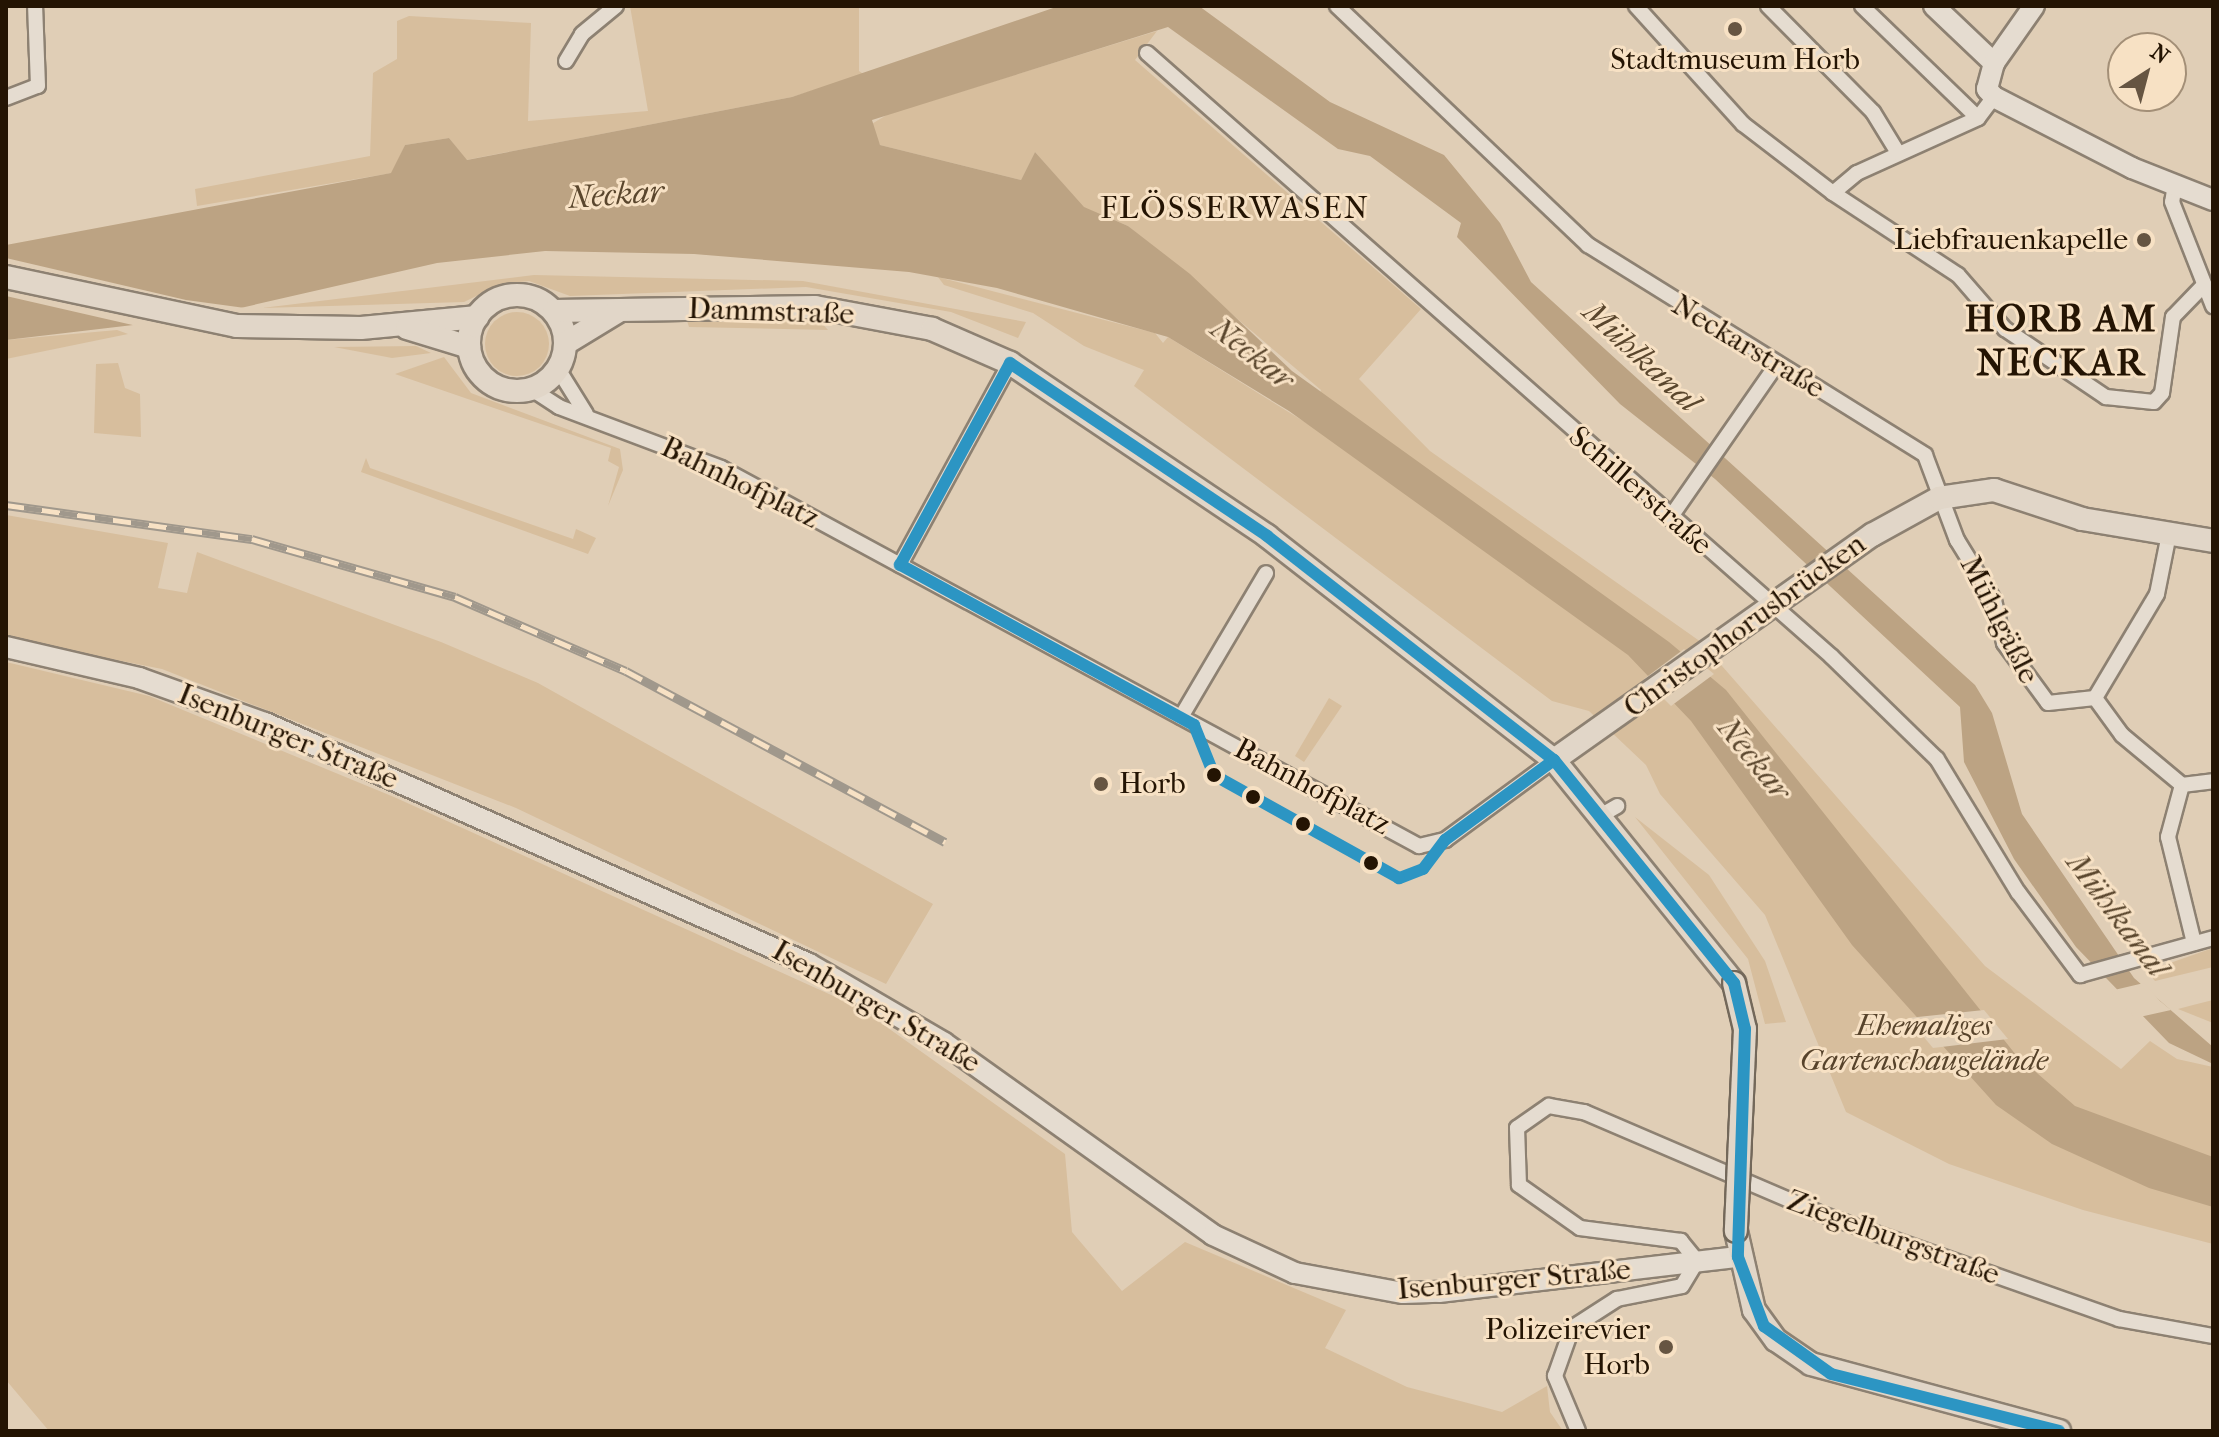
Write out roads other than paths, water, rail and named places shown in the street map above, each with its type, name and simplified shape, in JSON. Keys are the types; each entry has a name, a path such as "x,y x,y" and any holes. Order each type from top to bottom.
{"main road":[{"path":"6,277 186,319 361,328 477,317 514,295 554,311 566,343 558,369 533,390 491,384 469,347 402,326"},
{"name":"Dammstraße","path":"554,311 617,312 752,306 857,313 932,329 1010,363 1267,536 1554,760 1608,811 1734,983 1745,1029 1736,1231 1738,1257"},
{"name":"Dammstraße","path":"566,343 617,312"},
{"path":"469,347 477,317"},
{"path":"1939,498 1994,490 2082,519 2213,541"},
{"name":"Christophorusbrücken","path":"1554,760 1602,730 1846,553 1939,498"},
{"path":"1738,1257 1764,1326 1811,1364 2059,1431"}],"street":[{"path":"6,98 38,86 35,6"},
{"path":"566,61 582,34 616,6"},
{"name":"Neckarstraße","path":"1337,6 1588,245 1925,455 1939,498"},
{"path":"1636,6 1698,78 1743,124 1833,193 1958,275 2005,329 2106,397 2154,402 2162,393 2179,306 2204,285"},
{"path":"1768,6 1873,112 1898,153"},
{"path":"1862,6 1978,118"},
{"path":"1934,6 1994,63"},
{"path":"2034,6 1994,63 1987,89 1994,97 2213,200"},
{"name":"Schillerstraße","path":"1147,53 1773,606 1937,759 2061,951 2087,973 2194,943"},
{"path":"1833,193 1898,153 1978,118 1994,97"},
{"path":"2175,184 2172,202 2213,306"},
{"path":"900,565 1010,363"},
{"path":"1670,518 1777,364"},
{"path":"558,369 589,417"},
{"name":"Bahnhofplatz","path":"533,390 589,417 686,452 1419,846 1445,840 1554,760"},
{"name":"Mühlgäßle","path":"1939,498 1994,600 2004,643 2048,703 2095,698"},
{"path":"2169,534 2157,594 2095,698 2122,735 2182,785 2213,781"},
{"path":"1181,717 1262,576"},
{"name":"Isenburger Straße","path":"6,647 139,678 265,723 809,964 956,1050 1213,1235 1295,1273 1439,1292 1738,1257"},
{"path":"2182,785 2168,837 2194,943 2213,938"},
{"name":"Ziegelburgstraße","path":"1697,1261 1681,1241 1596,1235 1539,1201 1519,1185 1517,1128 1537,1110 1568,1107 1824,1215 2119,1319 2213,1336"},
{"path":"1578,1431 1555,1376 1572,1328 1617,1299 1682,1286 1697,1261"}],"water":[{"name":"Neckar","path":"1059,6 1199,6 1330,102 1444,155 1500,223 1531,282 1975,685 1992,713 2022,814 2134,978 2213,1047 2213,1064 2169,1043 2076,947 2014,859 1964,762 1960,707 1715,479 1620,404 1457,237 1461,223 1370,156 1338,149 1168,27 872,120 880,145 1021,180 1035,152 1084,207 1128,226 1190,274 1292,371 1669,642 1726,690 2016,1055 2075,1106 2213,1157 2213,1207 2149,1188 2052,1144 1996,1105 1852,945 1691,721 1628,655 1289,411 1168,337 997,288 909,272 694,254 545,251 437,263 201,317 6,340 6,245 391,173 405,145 449,138 467,160 792,97"}],"railway":[{"path":"6,505 252,539 455,597 626,671 945,842"}],"place":[{"name":"Stadtmuseum Horb","path":"1735,29"},
{"name":"Liebfrauenkapelle","path":"2144,240"},
{"name":"Horb","path":"1101,784"},
{"name":"Polizeirevier Horb","path":"1666,1347"}],"district":[{"name":"FLÖSSERWASEN","path":"1235,208"},
{"name":"HORB AM NECKAR","path":"2061,341"}],"water label":[{"name":"Mühlkanal","path":"1641,357"},
{"name":"Mühlkanal","path":"2117,915"}],"park label":[{"name":"Ehemaliges Gartenschaugelände","path":"1924,1043"}]}
